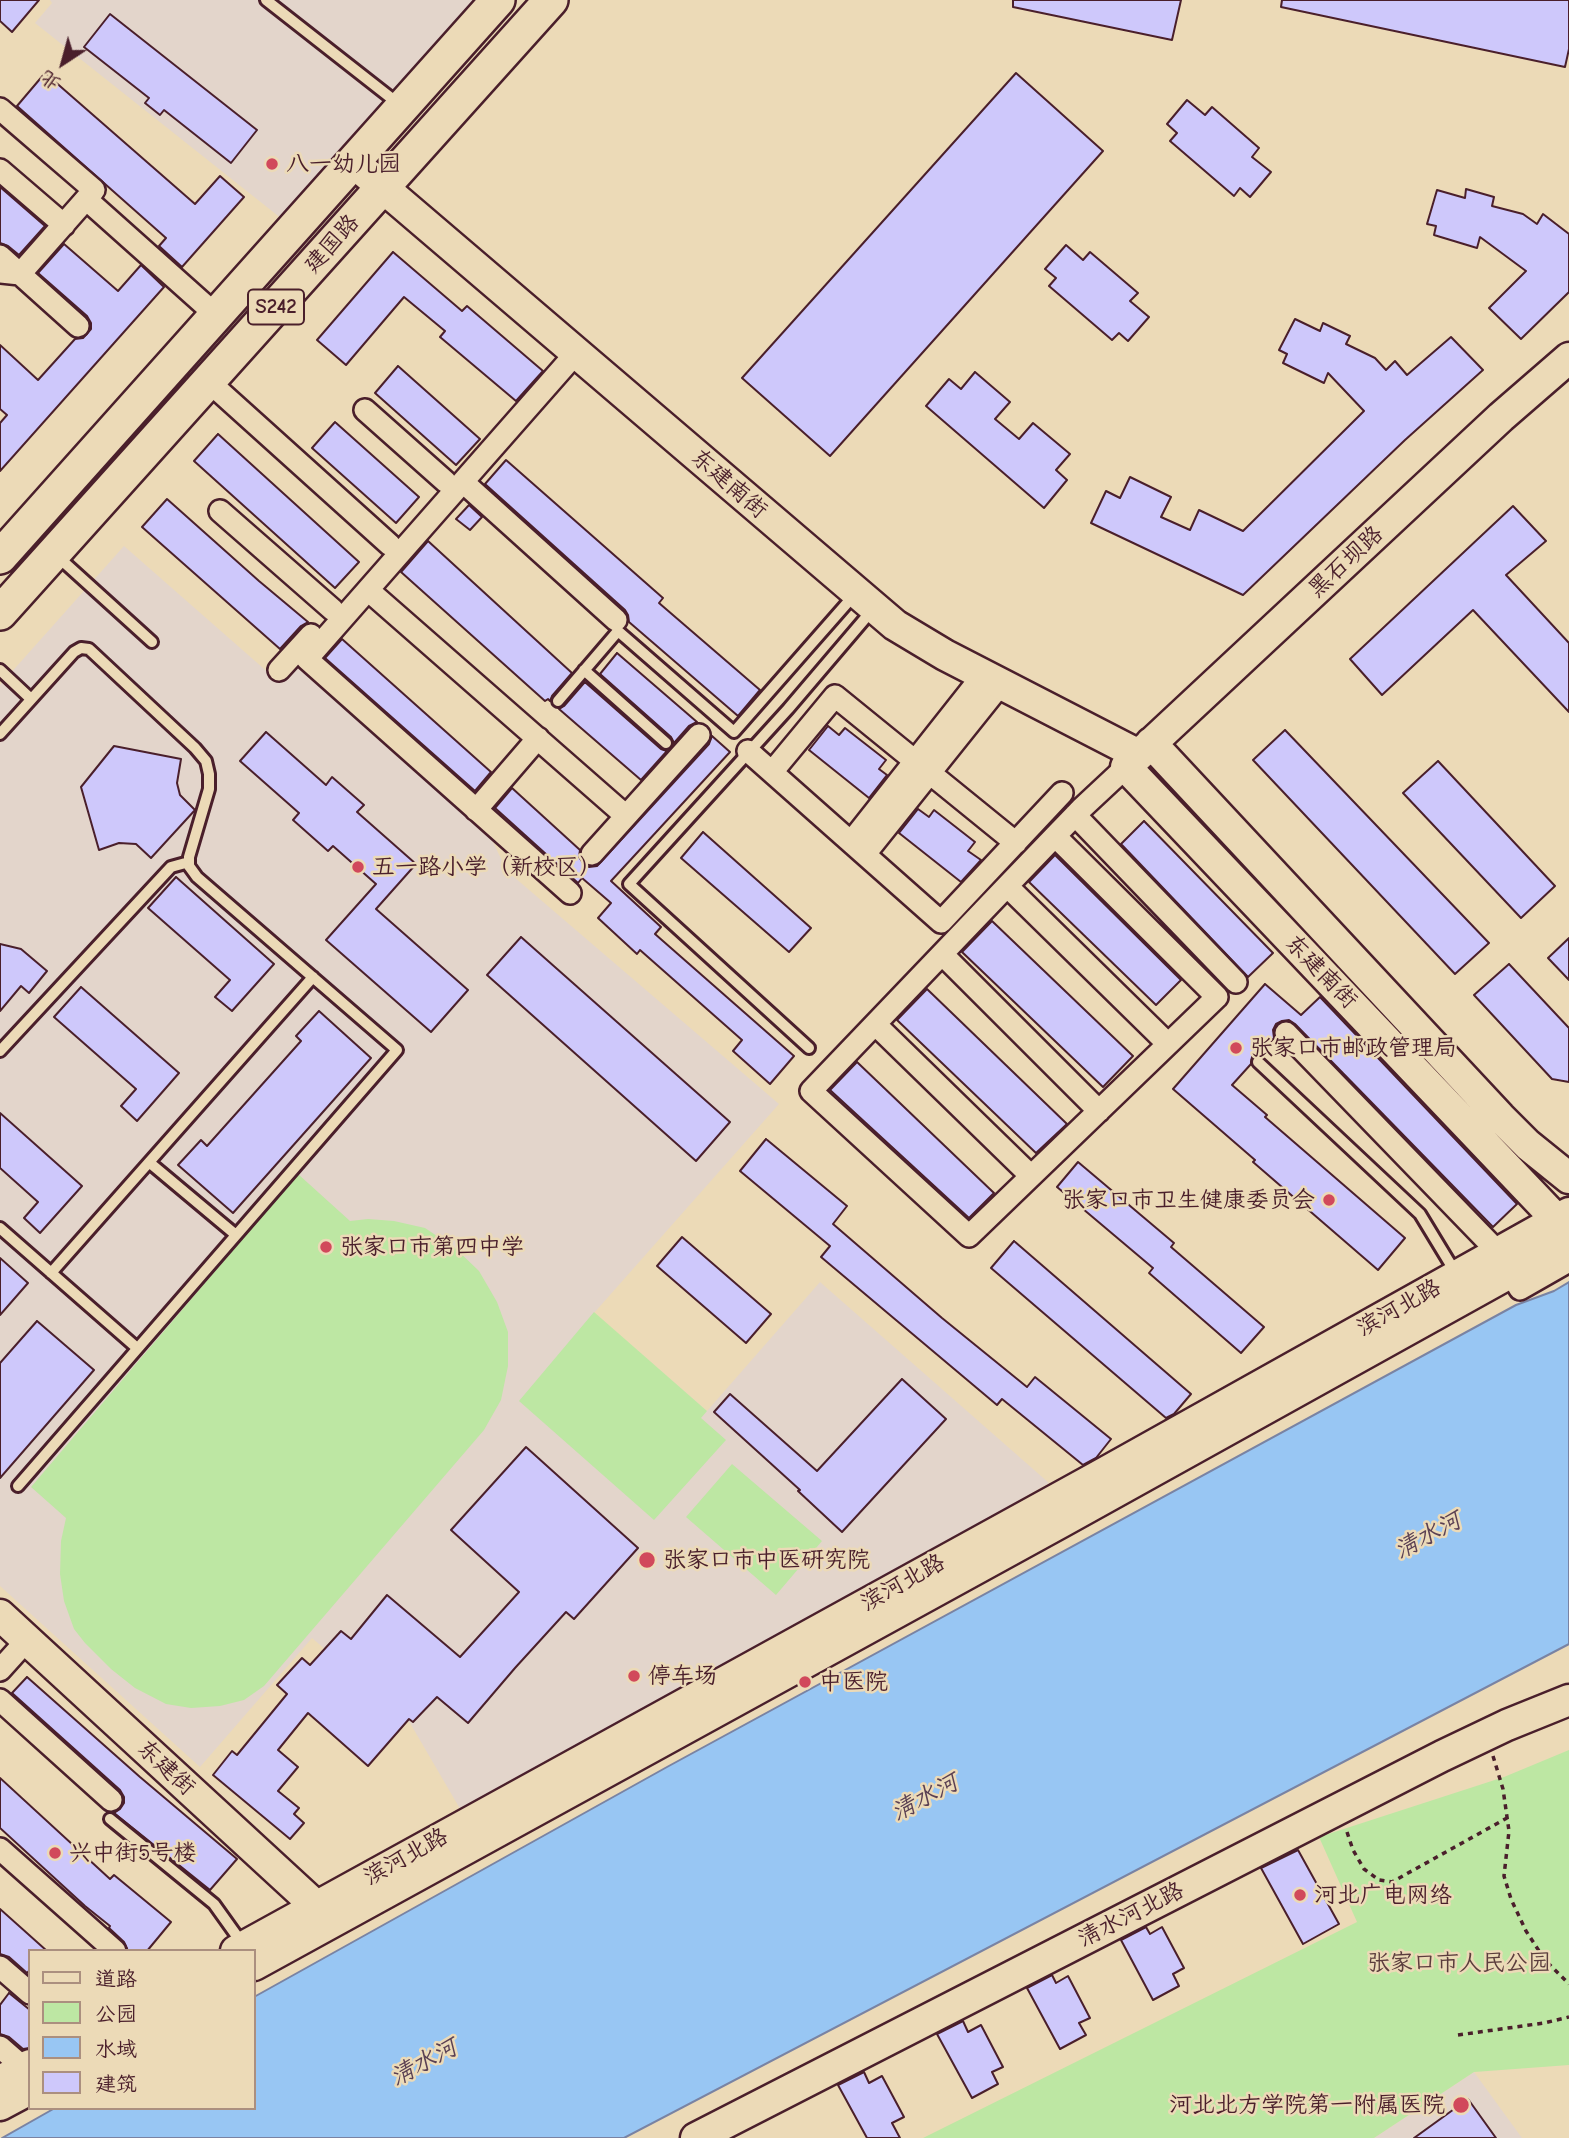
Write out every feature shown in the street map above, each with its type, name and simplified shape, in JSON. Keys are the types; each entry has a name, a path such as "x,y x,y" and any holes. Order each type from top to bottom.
{"main road":[{"name":"建国路","path":"0,557 498,0"},
{"name":"建国路","path":"0,613 551,0"}],"street":[{"path":"0,109 94,190 64,225 10,273"},
{"name":"东建南街","path":"353,162 895,625 945,655 1139,755 1528,1145 1569,1178"},
{"path":"0,170 64,225"},
{"path":"86,199 216,315"},
{"path":"0,256 10,273 78,326"},
{"path":"279,670 390,545 454,482 576,353"},
{"name":"黑石坝路","path":"1139,755 1501,417 1569,358"},
{"path":"208,381 390,545"},
{"path":"512,408 368,590 307,659 569,893"},
{"path":"365,410 616,620"},
{"path":"220,511 332,610"},
{"path":"368,590 626,816"},
{"path":"858,848 992,679"},
{"path":"772,772 835,696 1016,843"},
{"path":"592,854 699,735"},
{"path":"476,810 538,738"},
{"path":"748,751 941,922 1062,793"},
{"name":"东建南街","path":"1139,755 1566,1228"},
{"path":"1055,836 1217,997 969,1236 811,1091 1075,815 1139,755"},
{"path":"1075,815 1236,982"},
{"path":"1007,887 1168,1044"},
{"path":"942,954 1099,1111"},
{"path":"875,1024 1031,1176"},
{"path":"1286,1033 1510,1271 1569,1261"},
{"name":"滨河北路","path":"256,1952 1075,1515 1463,1285 1510,1271 1566,1228"},
{"name":"东建街","path":"0,1615 323,1915"},
{"path":"0,1670 27,1640"},
{"path":"0,1700 110,1810"},
{"name":"清水河北路","path":"696,2138 1443,1756 1507,1725 1569,1700"},
{"path":"0,1849 113,1949"},
{"path":"0,1966 28,1991"},
{"path":"0,2047 23,2077 0,2105"}],"lane":[{"path":"274,2 402,107"},
{"path":"54,553 152,642"},
{"path":"558,701 618,631 734,732 865,600"},
{"path":"809,1048 628,884 788,709 865,600"},
{"path":"0,734 74,652 81,648 89,649 206,761 209,789 189,862 197,877 397,1050 18,1486"},
{"path":"0,670 31,699"},
{"path":"584,670 666,743"},
{"path":"0,1051 171,867 189,862"},
{"path":"51,1273 313,977"},
{"path":"1258,1062 1420,1214 1463,1285"},
{"path":"150,1163 236,1235"},
{"path":"0,1228 137,1348"},
{"path":"110,1810 214,1904 228,1921 244,1949"}],"path":[{"path":"1492,1755 1503,1789 1509,1831 1504,1876 1511,1899 1526,1931 1545,1960 1569,1984"},
{"path":"1347,1830 1353,1850 1364,1869 1379,1880 1392,1881 1507,1818"},
{"path":"1458,2035 1569,2017"}],"shaded area":[{"name":"八一幼儿园","path":"50,0 475,0 282,219 35,23 52,3"},
{"path":"124,546 279,682 297,663 491,838 507,871 779,1104 594,1313 707,1411 820,1282 1049,1483 466,1819 410,1723 312,1638 200,1767 0,1586 0,685"},
{"name":"河北北方学院第一附属医院","path":"1474,2072 1522,2138 1374,2138"}],"green space":[{"path":"298,1174 350,1221 394,1221 425,1228 455,1248 479,1271 497,1302 508,1332 508,1366 501,1400 484,1430 264,1686 244,1700 220,1706 191,1708 166,1704 135,1688 111,1669 74,1629 64,1601 60,1574 61,1541 66,1518 31,1487"},
{"path":"594,1312 707,1411 701,1418 726,1440 654,1520 519,1401"},
{"path":"732,1464 822,1541 776,1595 686,1517"},
{"name":"张家口市人民公园","path":"1569,1750 1569,2065 1474,2072 1374,2138 923,2138 1357,1922 1319,1837 1504,1777"}],"water":[{"name":"清水河","path":"1569,1282 1569,1644 624,2138 2,2138 51,2110 256,2110 256,1996 667,1767 1516,1305 1554,1291"}],"building":[{"path":"0,0 39,0 12,32 0,21"},
{"path":"1013,0 1181,0 1172,40 1013,7"},
{"path":"1282,0 1569,0 1569,49 1565,67 1281,7"},
{"path":"110,14 257,130 231,163 164,110 160,115 145,103 149,98 84,47"},
{"path":"45,73 195,204 220,176 244,197 182,267 159,246 166,238 17,106"},
{"path":"1016,73 1103,151 830,456 742,378"},
{"path":"1187,100 1205,115 1212,107 1259,148 1252,157 1271,172 1250,197 1240,188 1234,196 1170,141 1177,133 1167,124"},
{"path":"0,187 45,226 19,255 0,243"},
{"path":"1466,189 1494,197 1492,206 1523,214 1537,224 1543,214 1569,234 1569,292 1521,339 1489,308 1526,271 1480,237 1477,248 1434,235 1436,226 1427,224 1437,190 1465,198"},
{"path":"64,244 118,291 141,265 164,287 0,471 0,423 7,415 0,409 0,345 38,380 75,339 83,338 91,329 87,316 38,273"},
{"path":"1066,245 1083,260 1090,252 1138,293 1130,301 1149,317 1128,341 1119,333 1112,340 1049,286 1056,278 1045,269"},
{"path":"393,252 462,311 467,306 543,371 516,401 440,337 445,331 404,297 346,365 317,340"},
{"path":"1295,319 1320,331 1323,323 1350,336 1346,344 1375,358 1386,370 1395,361 1407,375 1451,337 1483,370 1405,440 1243,595 1091,523 1106,491 1120,498 1130,477 1171,497 1161,517 1190,530 1199,510 1243,531 1364,411 1328,373 1324,383 1283,363 1287,354 1279,350"},
{"path":"398,366 480,439 456,465 375,393"},
{"path":"975,372 1010,402 995,419 1019,439 1033,423 1070,454 1056,470 1067,480 1044,508 926,406 949,379 961,389"},
{"path":"335,422 419,497 396,523 312,448"},
{"path":"218,434 359,562 335,588 194,461"},
{"path":"506,460 663,598 659,603 760,690 738,716 629,622 625,610 485,484"},
{"path":"167,499 308,622 280,649 142,527"},
{"path":"469,505 482,517 470,530 456,519"},
{"path":"1513,506 1546,541 1506,575 1569,643 1569,712 1473,610 1382,695 1350,659"},
{"path":"428,541 572,673 550,701 545,701 401,572"},
{"path":"342,639 491,772 475,791 325,658"},
{"path":"617,653 697,722 689,726 674,743 671,737 600,674"},
{"path":"584,683 661,749 667,751 641,780 559,709"},
{"path":"828,726 839,735 845,728 886,760 879,769 887,775 869,798 809,750"},
{"path":"1285,730 1489,943 1455,974 1253,760"},
{"path":"266,732 326,785 332,777 364,805 357,812 416,864 376,909 468,990 431,1032 326,940 376,884 333,846 328,851 293,820 299,813 240,761"},
{"path":"712,736 730,752 611,881 661,927 655,934 794,1056 770,1084 733,1051 742,1040 640,950 637,954 598,918 611,903 582,878 578,883 495,808 512,788 580,850 579,857 583,863 589,867 597,866 709,744"},
{"path":"114,746 181,759 177,783 180,795 195,810 151,858 136,844 119,843 99,850 81,787"},
{"path":"1438,761 1555,886 1521,918 1403,793"},
{"path":"918,809 929,817 934,810 975,842 968,851 981,860 961,882 899,833"},
{"path":"1144,821 1273,953 1248,977 1121,844"},
{"path":"703,832 811,928 789,952 681,858"},
{"path":"1055,855 1181,980 1156,1005 1029,882"},
{"path":"176,877 274,964 232,1011 215,997 230,980 148,908"},
{"path":"992,921 1133,1056 1103,1087 962,952"},
{"path":"521,937 730,1122 696,1161 487,975"},
{"path":"1569,938 1569,980 1548,958"},
{"path":"0,944 21,949 47,971 29,993 21,986 0,1011"},
{"path":"1509,964 1569,1028 1569,1082 1552,1079 1474,995"},
{"path":"1265,984 1301,1015 1320,997 1517,1204 1493,1227 1289,1020 1276,1024 1273,1030 1274,1038 1259,1054 1252,1057 1251,1064 1232,1085 1267,1115 1265,1117 1405,1238 1378,1270 1253,1162 1255,1160 1173,1089"},
{"path":"81,987 179,1073 137,1121 121,1106 136,1089 54,1017"},
{"path":"927,989 1067,1124 1036,1153 897,1020"},
{"path":"319,1011 371,1058 233,1213 178,1165 201,1140 207,1146 301,1041 296,1036"},
{"path":"857,1062 994,1193 969,1218 830,1090"},
{"path":"0,1113 82,1186 40,1233 24,1218 38,1202 0,1168"},
{"path":"766,1139 847,1206 833,1224 1027,1387 1035,1377 1111,1439 1096,1458 1083,1465 1002,1399 997,1405 821,1257 830,1246 740,1171"},
{"path":"1078,1162 1174,1243 1171,1247 1264,1327 1241,1353 1149,1273 1153,1268 1057,1187"},
{"path":"682,1237 771,1314 746,1343 657,1266"},
{"path":"1014,1241 1191,1394 1174,1414 1166,1418 991,1268"},
{"path":"0,1258 28,1283 0,1315"},
{"path":"37,1321 94,1370 0,1478 0,1363"},
{"path":"902,1379 946,1419 842,1532 714,1412 730,1394 817,1471"},
{"path":"526,1447 638,1548 574,1619 566,1612 468,1723 437,1697 413,1722 409,1719 368,1766 308,1713 278,1750 298,1767 278,1791 299,1808 294,1814 304,1823 290,1839 213,1775 232,1751 237,1755 287,1694 277,1685 302,1658 310,1665 341,1631 351,1639 387,1595 460,1657 519,1592 451,1530"},
{"path":"27,1677 237,1859 210,1890 114,1813 124,1803 120,1790 12,1693"},
{"path":"0,1778 110,1879 114,1875 171,1922 149,1949 127,1949 110,1926 0,1828"},
{"name":"河北广电网络","path":"1298,1850 1339,1924 1303,1944 1261,1868"},
{"path":"0,1909 45,1949 28,1949 27,1973 9,1957 0,1954"},
{"path":"1146,1927 1150,1934 1162,1927 1184,1968 1173,1974 1179,1986 1153,2000 1121,1940"},
{"path":"1052,1975 1056,1983 1068,1976 1090,2018 1079,2023 1086,2035 1060,2049 1027,1988"},
{"path":"9,1993 28,2008 28,2048 23,2049 9,2037 0,2034 0,2005"},
{"path":"963,2021 968,2032 981,2025 1003,2067 992,2072 998,2084 972,2098 937,2034"},
{"path":"864,2072 869,2083 882,2076 904,2117 892,2123 900,2138 867,2138 838,2085"},
{"path":"1468,2099 1496,2138 1414,2138"}],"place":[{"name":"八一幼儿园","path":"272,164"},
{"name":"五一路小学（新校区）","path":"358,867"},
{"name":"张家口市邮政管理局","path":"1236,1048"},
{"name":"张家口市卫生健康委员会","path":"1329,1200"},
{"name":"张家口市第四中学","path":"326,1247"},
{"name":"张家口市中医研究院","path":"647,1560"},
{"name":"停车场","path":"634,1676"},
{"name":"中医院","path":"805,1682"},
{"name":"兴中街5号楼","path":"55,1853"},
{"name":"河北广电网络","path":"1300,1895"},
{"name":"河北北方学院第一附属医院","path":"1461,2105"}]}
